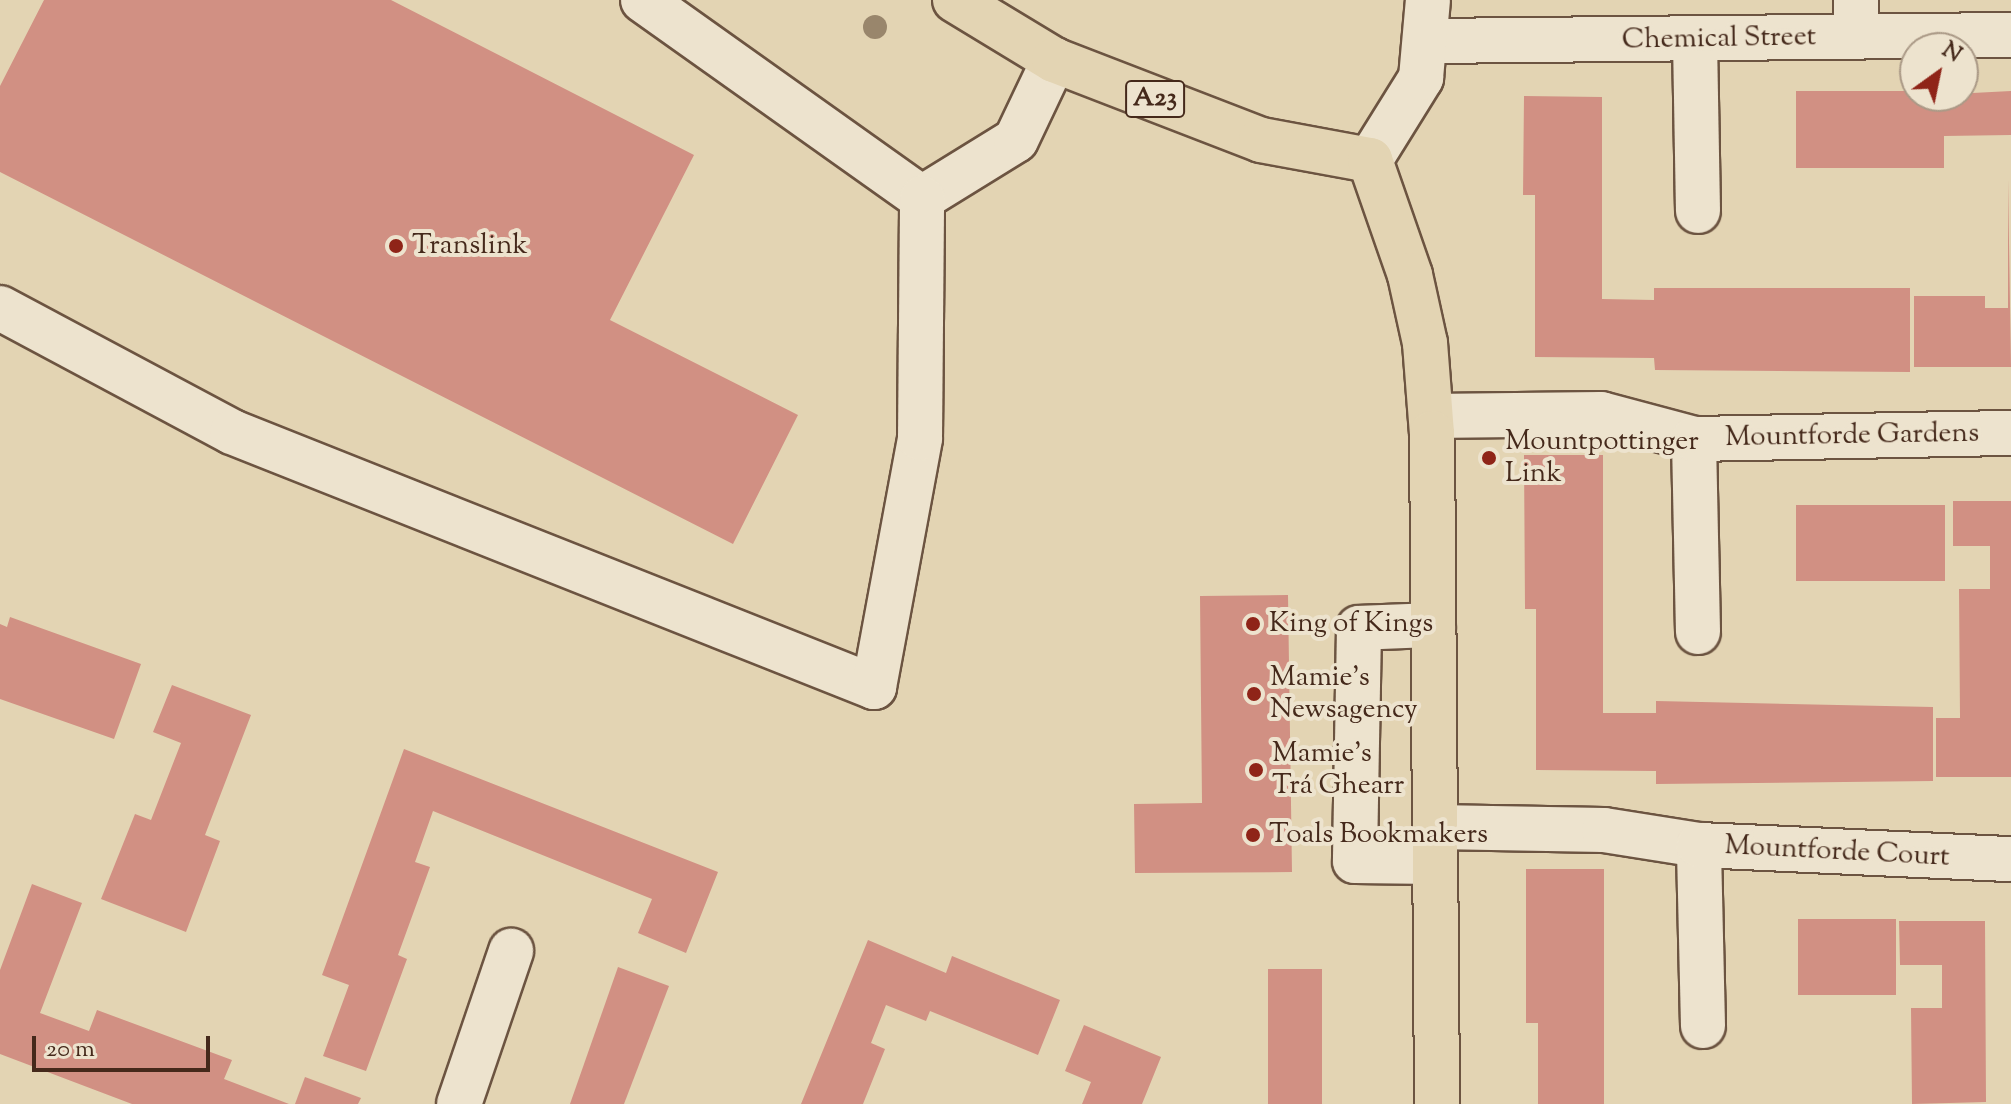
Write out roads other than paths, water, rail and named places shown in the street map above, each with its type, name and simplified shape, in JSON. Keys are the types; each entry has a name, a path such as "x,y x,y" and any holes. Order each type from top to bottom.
{"main road":[{"name":"A23","path":"955,0 1054,60 1261,140 1370,160"},
{"path":"1370,160 1410,275 1425,343 1431,416 1437,1104"}],"street":[{"path":"643,0 922,198"},
{"name":"Chemical Street","path":"1428,20 1695,40 1856,18 2011,35"},
{"path":"1370,160 1421,78 1428,20"},
{"path":"1695,40 1698,211"},
{"path":"922,198 1016,140 1054,60"},
{"path":"0,308 232,432 874,687 920,438 922,198"},
{"path":"1431,416 1601,414 1694,439"},
{"name":"Mountforde Gardens","path":"1698,632 1694,439 2011,433"},
{"path":"1433,625 1359,628 1355,861 1435,844 1604,830 1699,845"},
{"name":"Mountforde Court","path":"1703,1026 1699,845 2011,859"},
{"path":"459,1104 511,951"}],"place":[{"name":"Translink","path":"396,246"},
{"name":"Mountpottinger Link","path":"1489,458"},
{"name":"King of Kings","path":"1253,624"},
{"name":"Mamie's Newsagency","path":"1254,694"},
{"name":"Mamie's Trá Ghearr","path":"1256,770"},
{"name":"Toals Bookmakers","path":"1253,835"}]}
